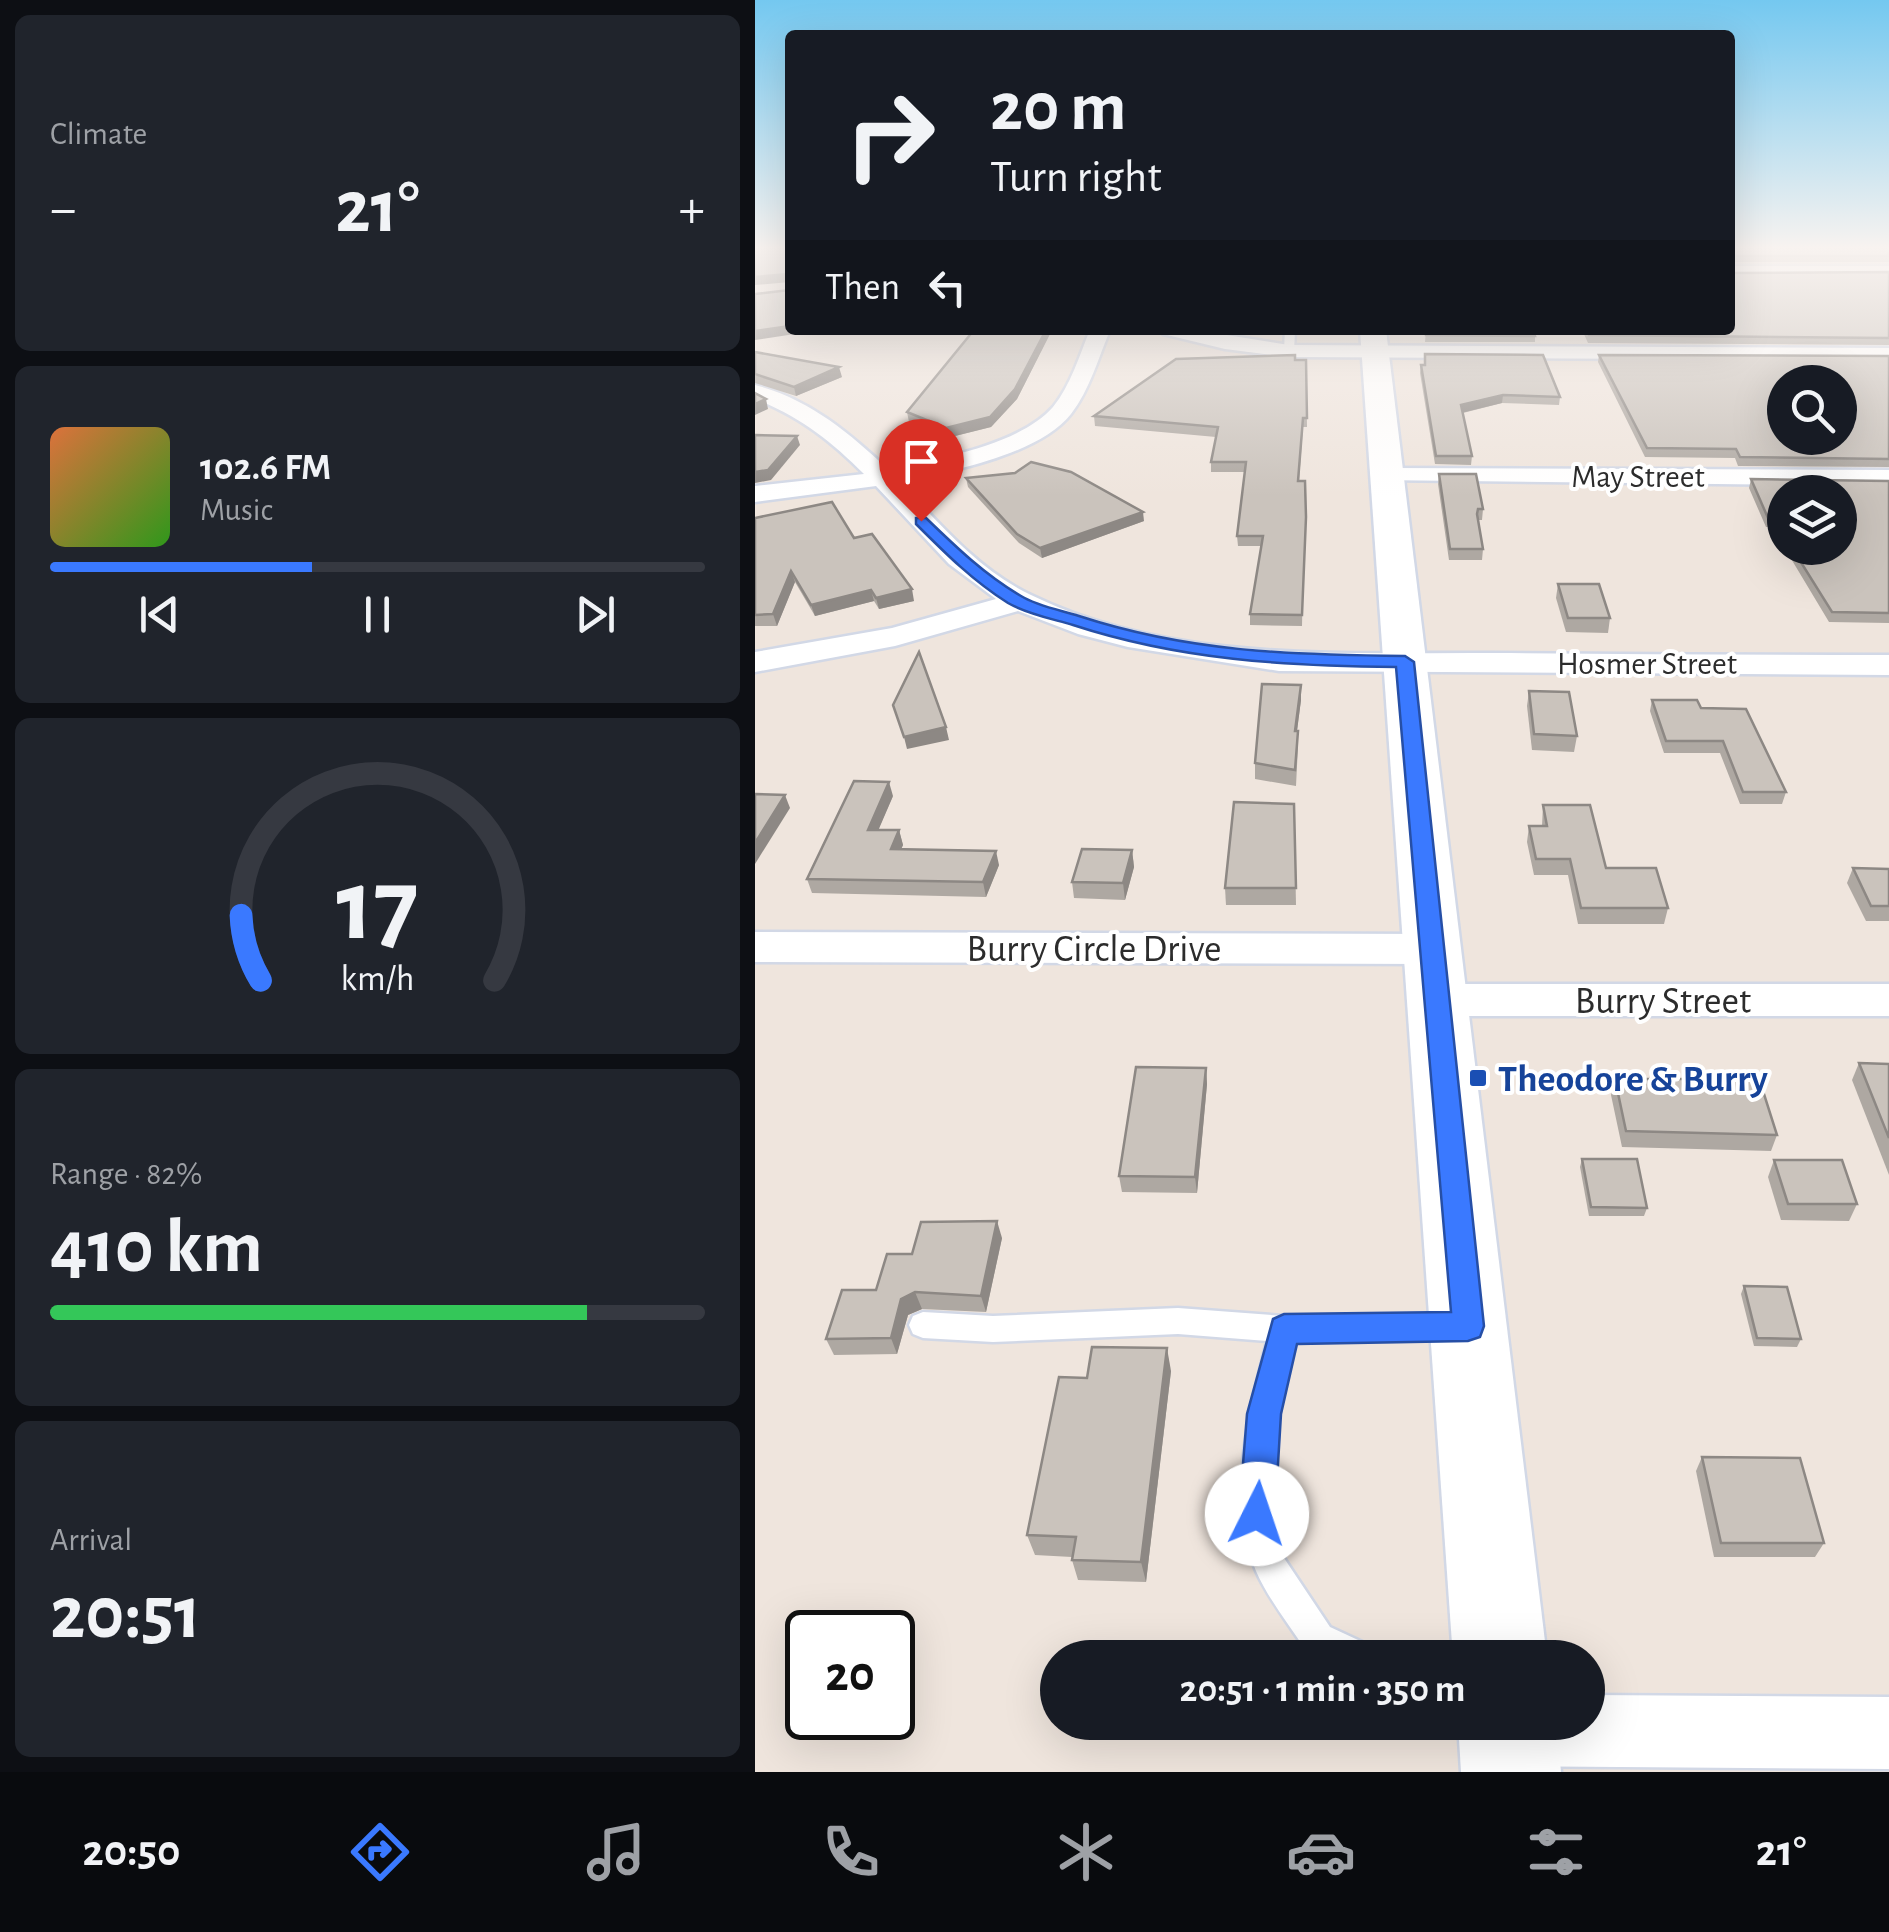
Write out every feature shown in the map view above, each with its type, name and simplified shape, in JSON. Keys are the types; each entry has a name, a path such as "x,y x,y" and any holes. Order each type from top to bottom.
{"main road":[{"path":"1375,341 1498,1640"}],"street":[{"path":"755,494 823,490 881,478 960,459 1015,440 1052,421 1072,397 1098,335"},
{"path":"1191,335 1225,343 1375,341 1889,354"},
{"name":"Hosmer Street","path":"755,392 813,415 965,564 1018,602 1185,650 1279,661 1889,665"},
{"name":"May Street","path":"1387,475 1889,478"},
{"path":"755,662 895,637 1018,602"},
{"name":"Burry Circle Drive","path":"755,947 1435,974"},
{"name":"Burry Street","path":"1435,974 1889,1000"},
{"path":"1605,1723 1889,1733"}],"lane":[{"path":"923,1325 993,1329 1177,1321 1284,1329 1468,1326"},
{"path":"1284,1329 1264,1414 1257,1514 1269,1565 1318,1640"}],"building":[{"path":"1889,331 1889,338 1589,335"},
{"path":"970,335 1043,335 1015,389 990,417 946,428 907,412"},
{"path":"755,352 839,367 794,387 755,374"},
{"path":"1425,354 1543,355 1560,397 1503,395 1461,405 1472,456 1436,456 1421,365 1425,365"},
{"path":"1295,355 1295,360 1306,360 1307,418 1303,418 1298,481 1305,481 1302,615 1250,614 1263,536 1237,536 1246,462 1211,462 1218,427 1094,416 1176,359"},
{"path":"1599,355 1889,356 1889,459 1740,457 1736,449 1647,448"},
{"path":"755,435 797,436 768,470 755,472"},
{"path":"1031,462 1071,472 1143,512 1040,548 1017,534 966,478 1015,473"},
{"path":"1439,474 1476,474 1483,509 1478,509 1477,514 1483,549 1450,549"},
{"path":"1751,479 1767,479 1767,516"},
{"path":"1857,481 1889,481 1889,613 1832,612 1803,565 1857,565"},
{"path":"832,502 854,538 872,534 912,589 876,598 871,590 811,605 791,571 773,614 755,615 755,518"},
{"path":"1558,584 1599,584 1610,618 1568,618"},
{"path":"919,652 946,727 904,737 893,705"},
{"path":"1262,684 1301,685 1295,770 1255,763"},
{"path":"1529,691 1569,692 1577,736 1534,734"},
{"path":"1652,700 1697,700 1701,708 1746,709 1786,792 1743,792 1723,741 1666,741"},
{"path":"854,781 889,782 868,830 899,830 891,849 996,851 983,882 807,879"},
{"path":"755,794 785,795 755,843"},
{"path":"1234,802 1294,804 1296,888 1225,888"},
{"path":"1543,805 1590,805 1606,868 1656,868 1668,908 1581,908 1570,859 1536,859 1529,826 1547,826"},
{"path":"1082,849 1132,850 1123,883 1072,882"},
{"path":"1853,868 1889,869 1889,906 1871,906"},
{"path":"1859,1063 1889,1064 1889,1138"},
{"path":"1136,1067 1206,1068 1195,1177 1119,1176"},
{"path":"1699,1071 1757,1072 1777,1135 1626,1131 1615,1079 1701,1079"},
{"path":"1582,1159 1637,1159 1647,1208 1591,1207"},
{"path":"1774,1160 1842,1160 1857,1204 1788,1204"},
{"path":"997,1221 981,1296 915,1292 901,1299 891,1338 826,1339 842,1290 876,1290 887,1254 912,1254 921,1222"},
{"path":"1744,1286 1787,1287 1801,1339 1757,1338"},
{"path":"1092,1347 1167,1348 1141,1562 1072,1560 1076,1537 1027,1535 1059,1377 1087,1378"},
{"path":"1702,1457 1800,1458 1824,1543 1721,1543"}],"place":[{"name":"Theodore & Burry","path":"1478,1078"}],"route":[{"path":"921,521 965,564 1018,602 1099,628 1185,650 1279,661 1405,662 1468,1326 1284,1329 1264,1414 1257,1514"}]}
